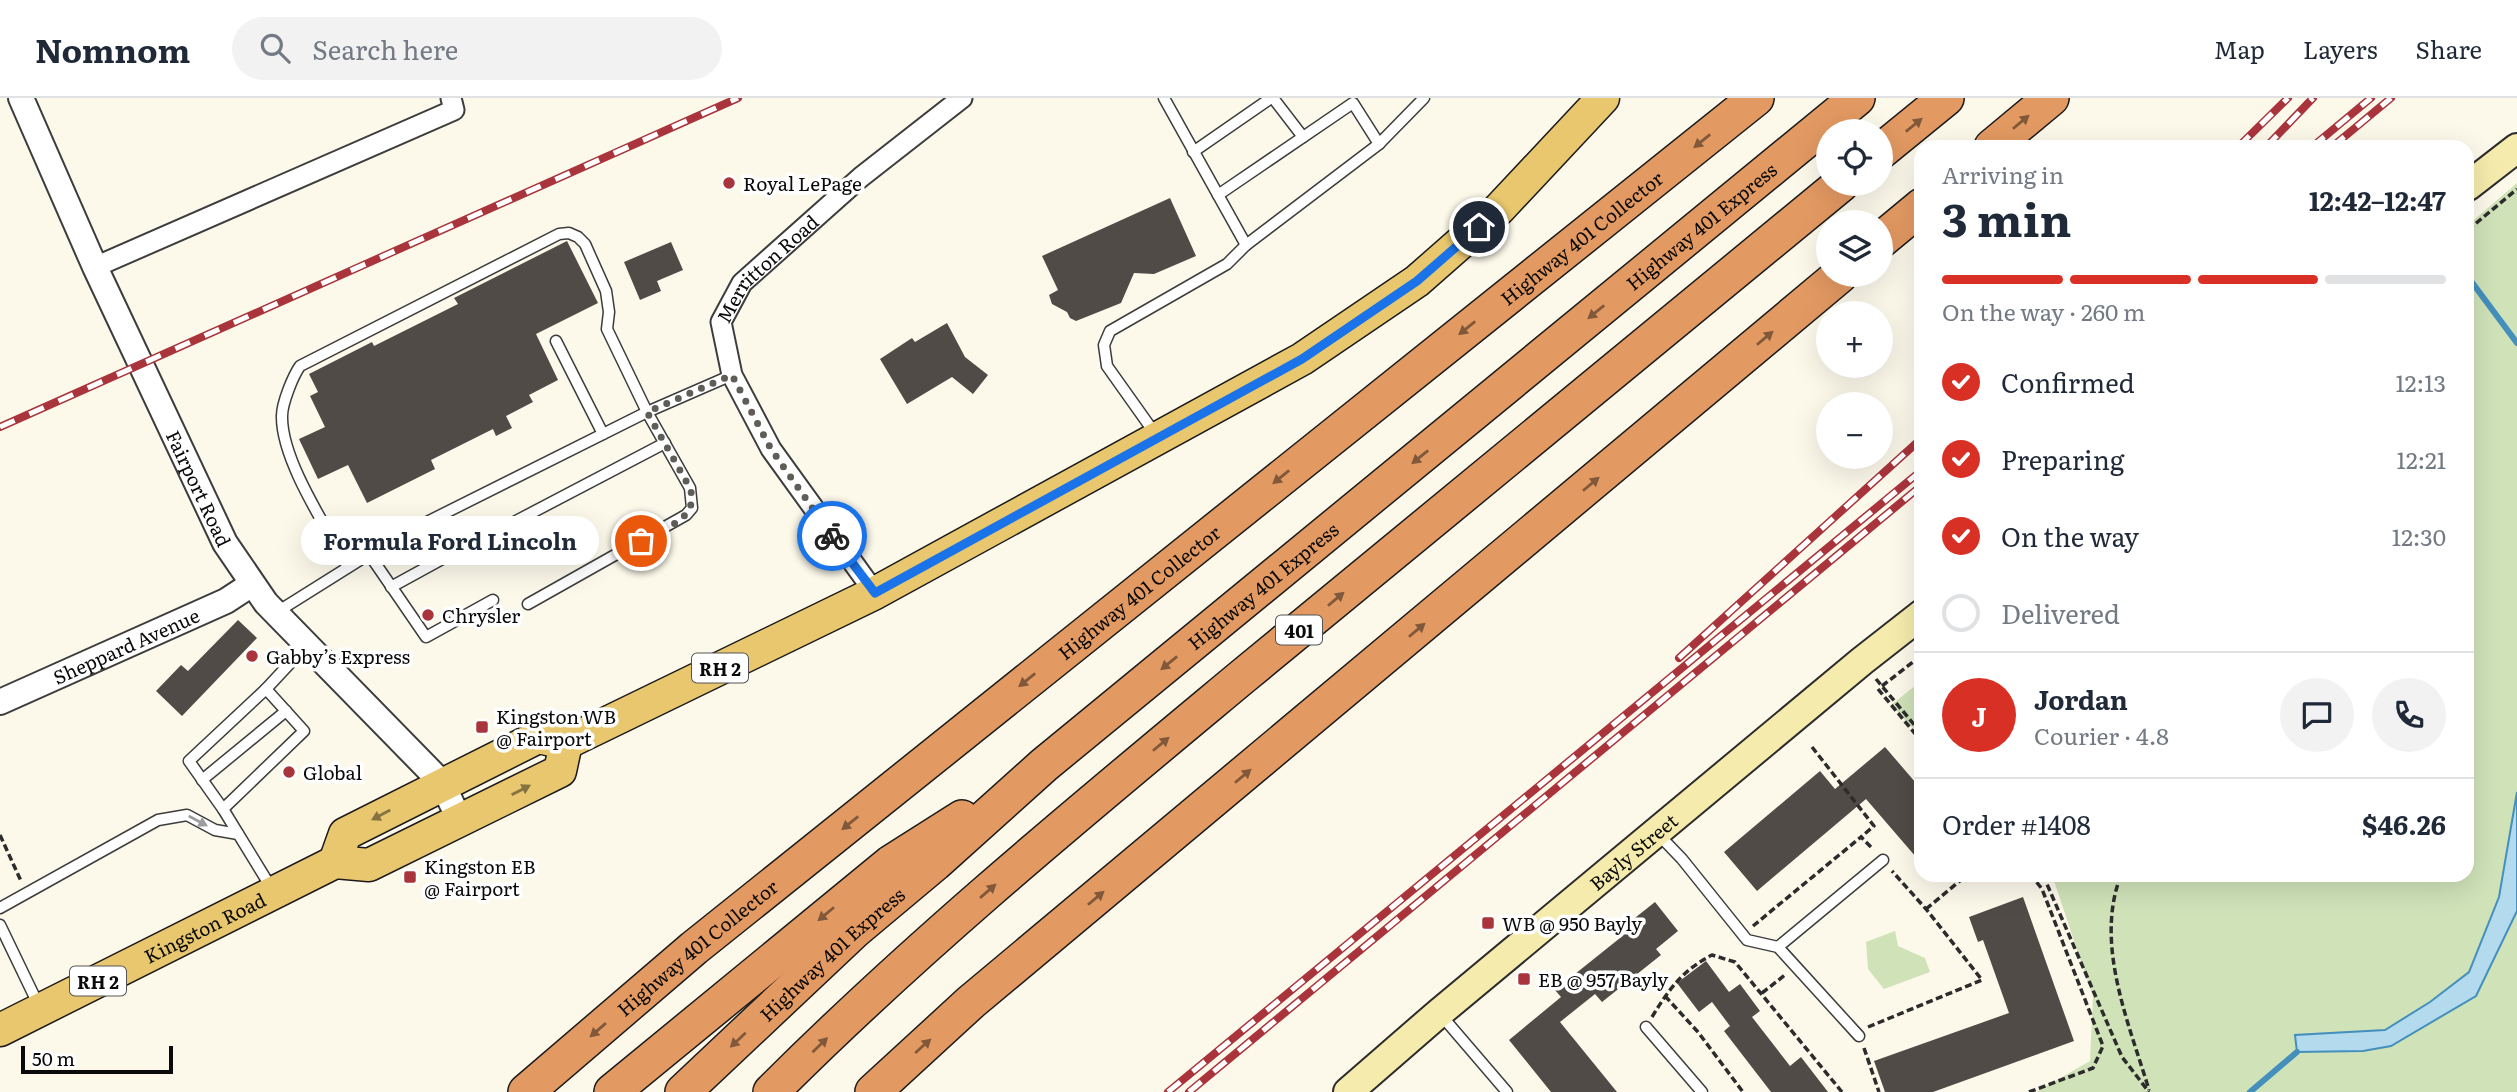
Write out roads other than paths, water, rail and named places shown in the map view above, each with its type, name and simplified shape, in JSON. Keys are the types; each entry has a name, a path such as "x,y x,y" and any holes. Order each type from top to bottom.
{"highway":[{"name":"Highway 401 Collector","path":"526,1092 694,948 1756,98"},
{"name":"Highway 401 Express","path":"683,1092 856,930 936,863 1044,765 1857,98"},
{"path":"1893,141 1946,98"},
{"path":"2000,140 2050,98"},
{"name":"401","path":"771,1092 912,956 1074,817 1826,196"},
{"path":"1893,230 1914,213"},
{"path":"873,1092 971,1002 1826,287"},
{"path":"612,1092 891,863 1044,765"}],"main road":[{"name":"RH 2","path":"566,743 875,593 1302,359 1417,281 1499,209 1603,98"},
{"path":"2474,182 2517,148"},
{"name":"Bayly Street","path":"1348,1092 1861,662 1914,623"},
{"path":"538,737 566,743 560,771 369,865 335,862 345,834 442,783 538,737"},
{"name":"Kingston Road","path":"0,1030 335,862"}],"street":[{"name":"Fairport Road","path":"21,98 95,267 225,543 252,584 276,612 442,783 460,821"},
{"path":"95,267 454,110 451,98"},
{"name":"Merritton Road","path":"875,593 771,449 732,375 722,322 742,283 861,177 962,98"},
{"name":"Sheppard Avenue","path":"0,702 226,601 252,584"}],"lane":[{"path":"1164,98 1246,245"},
{"path":"1193,152 1272,98 1303,137"},
{"path":"1158,438 1107,366 1104,345 1110,331 1227,264 1246,245 1379,144 1424,98"},
{"path":"1218,195 1351,101 1379,144"},
{"path":"348,567 288,453 282,431 281,412 293,375 300,366 559,234 569,233 585,244 606,291 609,312 607,329 647,412 690,488 692,508 686,515 528,604"},
{"path":"556,341 603,434"},
{"path":"276,612 395,538 647,412 732,375"},
{"path":"497,531 665,443"},
{"path":"390,587 464,547"},
{"path":"369,554 426,637 493,600"},
{"path":"274,893 223,809 189,761 266,689 307,645"},
{"path":"223,809 304,731 266,689"},
{"path":"202,780 286,711"},
{"path":"0,908 158,820 187,815 215,830 238,834"},
{"path":"1657,833 1675,851 1746,940 1778,947 1860,1036"},
{"path":"1778,947 1882,860"},
{"path":"0,925 41,1009"},
{"path":"1439,1013 1507,1092"},
{"path":"1646,1027 1702,1092"}],"water":[{"path":"2517,792 2517,911 2476,996 2391,1046 2363,1051 2297,1052 2295,1035 2385,1030 2430,1002 2469,972 2499,897"}],"waterway":[{"path":"2474,285 2517,343"},
{"path":"2250,1092 2297,1052"}],"railway":[{"path":"0,427 738,98"},
{"path":"2245,140 2288,98"},
{"path":"2273,140 2313,98"},
{"path":"2320,140 2371,98"},
{"path":"2340,140 2391,98"},
{"path":"1679,658 1914,445"},
{"path":"1168,1092 1914,477"},
{"path":"1189,1092 1914,492"}],"place":[{"name":"Royal LePage","path":"729,183"},
{"name":"Formula Ford Lincoln","path":"641,541"},
{"name":"Chrysler","path":"428,615"},
{"name":"Gabby’s Express","path":"252,656"},
{"name":"Kingston WB @ Fairport","path":"482,727"},
{"name":"Global","path":"289,772"},
{"name":"Kingston EB @ Fairport","path":"410,877"},
{"name":"WB @ 950 Bayly","path":"1488,923"},
{"name":"EB @ 957 Bayly","path":"1524,979"}]}
